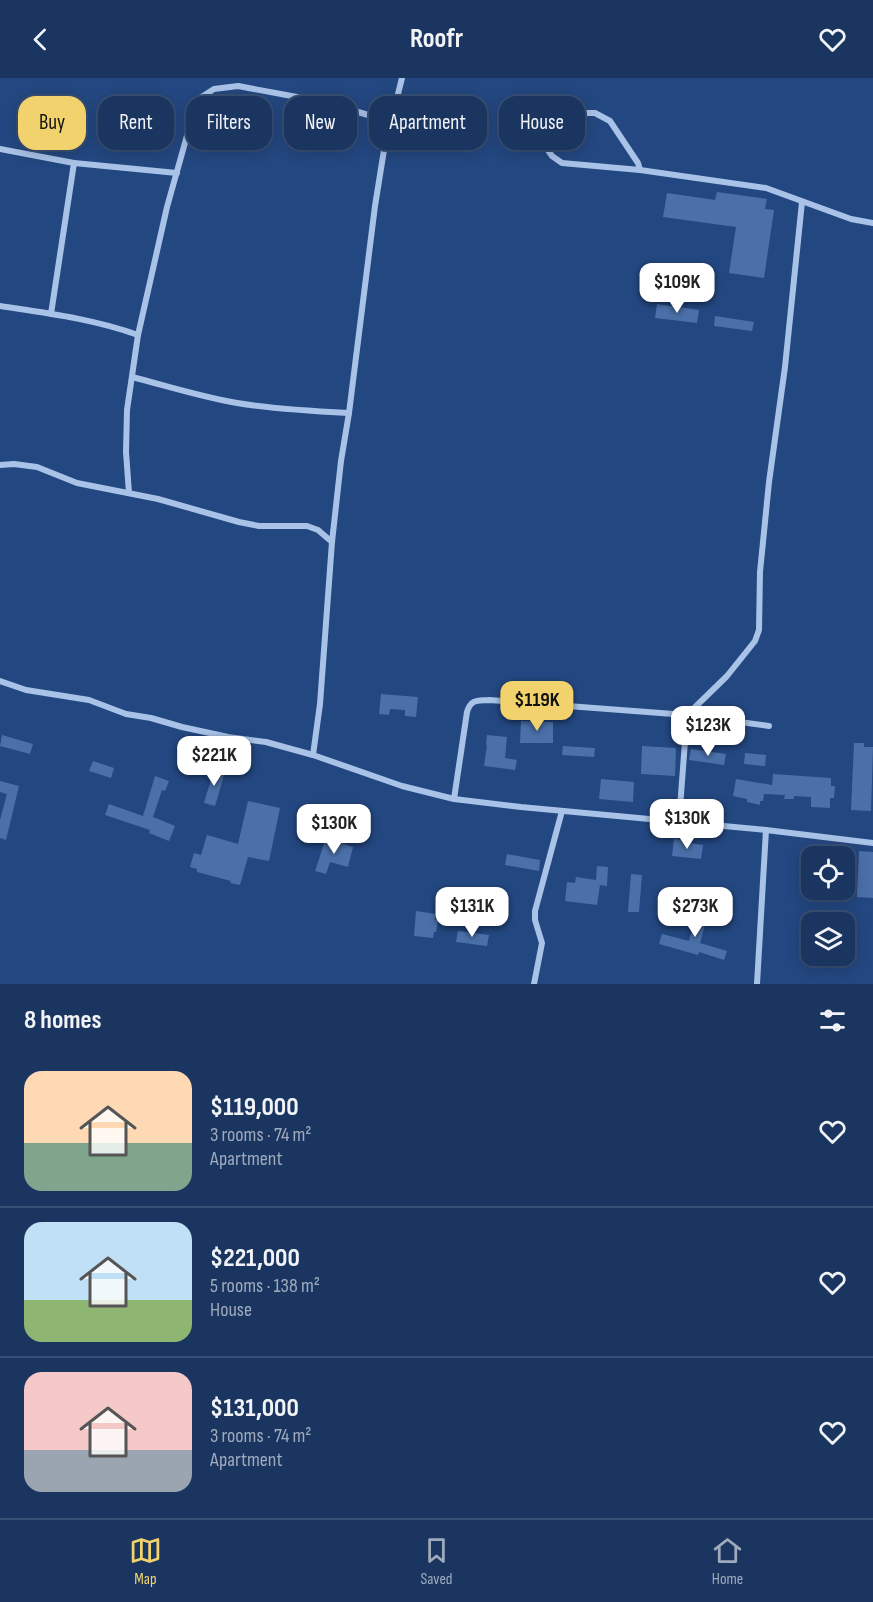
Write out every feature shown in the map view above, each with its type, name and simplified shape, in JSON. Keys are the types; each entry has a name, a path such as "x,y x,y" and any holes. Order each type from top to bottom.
{"street":[{"path":"398,96 402,78"},
{"path":"129,493 127,410 138,335 167,207 197,100 214,89 238,86 324,102 369,115"},
{"path":"585,113 595,113 610,121 638,163 640,170"},
{"path":"0,149 74,163 177,173"},
{"path":"314,755 341,461 384,150"},
{"path":"548,150 562,163 640,170 766,188 851,219 873,223"},
{"path":"51,314 74,163"},
{"path":"679,821 687,715 728,676 755,641 759,630 760,572 769,482 785,367 802,202"},
{"path":"0,306 51,314 121,329 138,335"},
{"path":"132,377 238,404 349,413"},
{"path":"0,465 37,467 77,483 178,504 259,526 307,526 318,530 332,542"},
{"path":"0,681 26,690 89,700 126,714 182,727 266,742 314,755 402,786 454,799 873,843"},
{"path":"454,799 467,712 474,701 687,715 769,726"},
{"path":"534,984 542,943 535,920 535,911 562,811"},
{"path":"757,984 766,830"}],"building":[{"path":"717,192 767,199 765,209 774,210 764,278 729,273 736,227 663,217 667,193 715,200"},
{"path":"657,304 699,310 697,323 655,318"},
{"path":"715,316 754,322 752,331 714,326"},
{"path":"381,694 418,697 416,717 405,716 405,710 390,709 389,715 379,714"},
{"path":"521,721 553,722 553,743 520,743"},
{"path":"2,735 33,744 30,754 0,746"},
{"path":"487,735 507,737 505,758 517,760 515,770 484,766"},
{"path":"854,743 864,743 864,747 873,747 871,811 851,810"},
{"path":"563,746 595,748 594,757 562,755"},
{"path":"642,746 676,748 675,776 641,774"},
{"path":"691,749 726,754 724,765 689,760"},
{"path":"745,753 766,755 765,766 744,764"},
{"path":"93,761 114,768 111,778 89,771"},
{"path":"214,769 225,772 215,806 204,803"},
{"path":"773,774 831,778 831,786 835,786 834,798 830,798 830,808 811,807 811,797 794,796 794,799 784,799 785,795 764,794 760,805 733,796 736,779 772,785"},
{"path":"155,776 169,781 165,791 162,790 153,817 175,826 169,841 149,833 150,830 105,815 109,804 143,816"},
{"path":"601,779 634,782 633,802 599,799"},
{"path":"0,781 19,786 6,840 0,838 0,820 7,794 0,792"},
{"path":"248,801 280,808 269,861 248,857 240,885 197,872 197,869 190,867 194,853 201,855 207,835 238,844"},
{"path":"326,838 353,847 348,867 330,862 326,874 315,871"},
{"path":"674,839 703,845 701,859 672,856"},
{"path":"859,851 873,852 873,898 857,897"},
{"path":"507,854 540,860 539,871 505,865"},
{"path":"597,866 608,867 607,886 600,885 597,905 565,901 567,882 575,883 576,877 596,880"},
{"path":"631,874 642,875 639,912 628,912"},
{"path":"699,904 710,907 700,943 727,951 724,960 659,944 662,934 689,941"},
{"path":"416,911 436,914 435,920 438,920 433,938 414,936"},
{"path":"458,931 489,935 487,946 456,942"}]}
